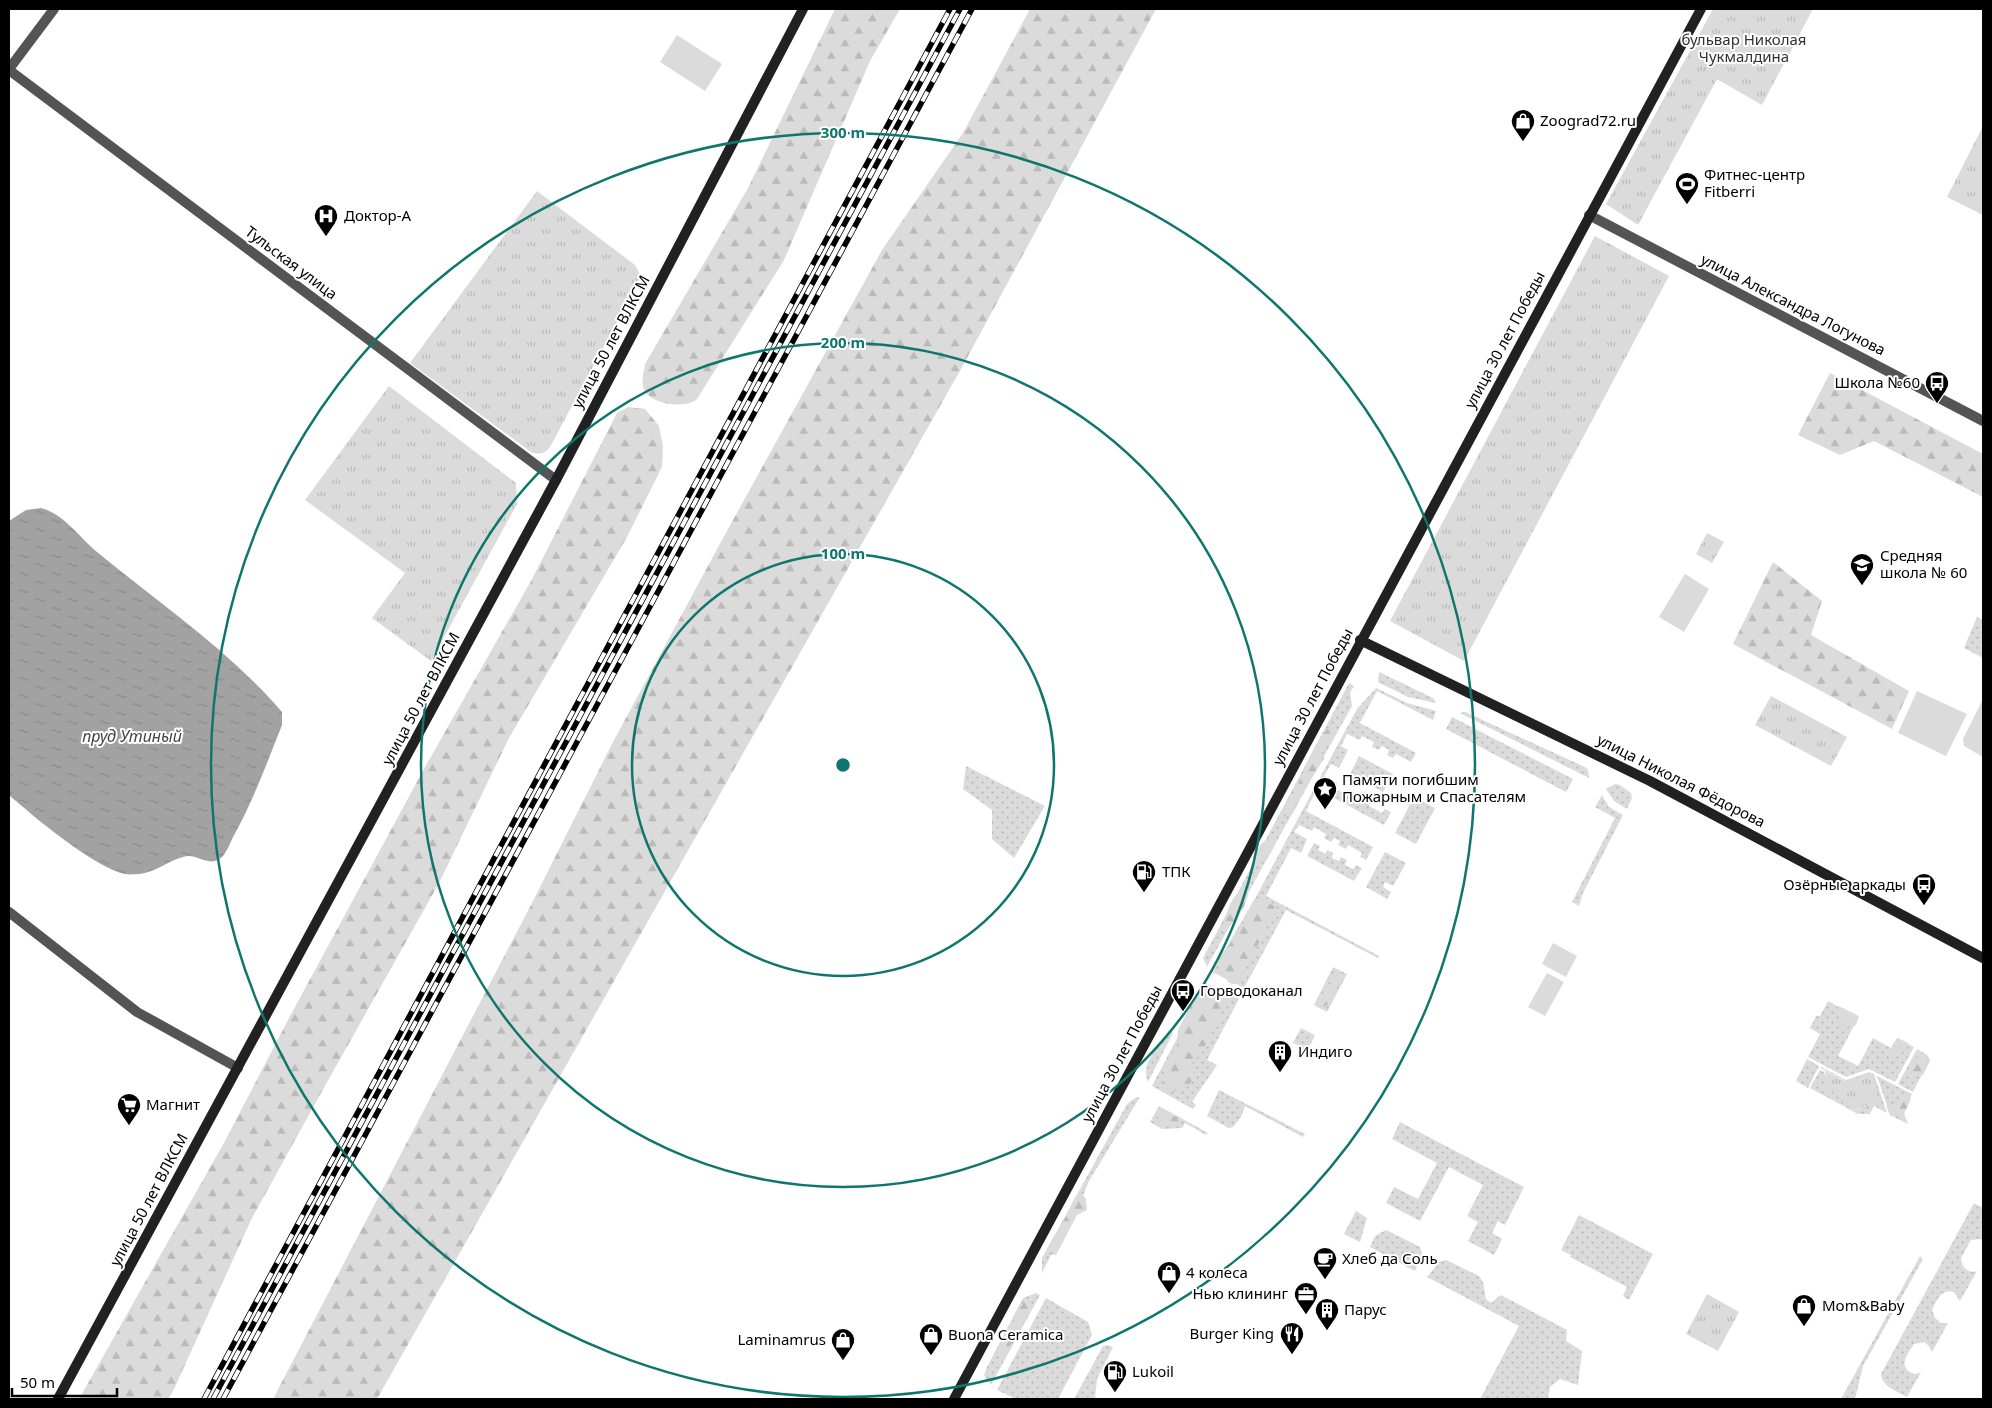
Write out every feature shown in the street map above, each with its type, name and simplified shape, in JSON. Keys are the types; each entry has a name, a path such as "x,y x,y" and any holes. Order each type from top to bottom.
{"street":[{"path":"9,69 54,9"},
{"name":"улица 50 лет ВЛКСМ","path":"58,1399 556,480 803,9"},
{"name":"улица 30 лет Победы","path":"954,1399 1700,9"},
{"name":"Тульская улица","path":"9,69 556,480"},
{"name":"улица Александра Логунова","path":"1589,215 1983,421"},
{"name":"улица Николая Фёдорова","path":"1360,640 1650,781 1983,958"},
{"path":"9,912 137,1012 238,1068"}],"green space":[{"path":"835,9 900,9 870,61 784,260 699,396 691,403 676,405 654,399 645,391 643,385 645,364 748,188"},
{"path":"1030,9 1156,9 961,369 377,1399 273,1399 533,901 613,742 722,540 882,250 963,133"},
{"name":"бульвар Николая Чукмалдина","path":"1713,9 1813,9 1762,105 1717,79 1638,225 1606,204"},
{"path":"677,35 722,64 705,91 660,62"},
{"path":"1983,126 1983,215 1947,197"},
{"path":"537,191 635,265 640,274 639,281 550,447 539,454 531,452 410,363"},
{"path":"1595,236 1669,276 1464,661 1390,621"},
{"path":"1830,373 1983,454 1983,497 1874,441 1840,455 1798,435"},
{"path":"389,386 516,483 517,504 431,661 372,618 405,573 305,500"},
{"path":"628,407 645,409 659,426 663,447 662,467 627,537 509,738 439,883 252,1218 174,1389 168,1399 79,1399 225,1141 289,1018 425,767 531,581 617,413"},
{"path":"1707,533 1724,542 1712,563 1696,554"},
{"path":"1773,562 1822,601 1811,635 1909,691 1892,729 1733,644"},
{"path":"1685,574 1709,589 1684,632 1659,617"},
{"path":"1977,617 1983,620 1983,658 1964,648"},
{"path":"1379,672 1433,698 1436,703 1408,697 1378,682"},
{"path":"1349,683 1354,686 1350,693 1352,706 1207,967 1203,958"},
{"path":"1376,688 1407,703 1436,711 1433,720 1377,691 1360,723 1416,753 1411,762 1396,754 1393,758 1387,755 1389,750 1382,746 1379,750 1372,747 1374,742 1362,736 1360,740 1347,734 1341,746 1348,750 1339,768 1331,764 1324,776 1337,783 1335,788 1346,795 1349,790 1357,794 1355,799 1360,802 1363,797 1371,801 1369,806 1382,813 1385,809 1391,812 1384,825 1317,789 1306,811 1373,847 1366,860 1360,857 1362,853 1348,845 1346,849 1338,845 1340,841 1334,838 1331,842 1324,838 1326,834 1314,827 1312,831 1299,825 1294,832 1307,839 1301,853 1291,848 1266,896 1379,956 1378,958 1286,910 1244,988 1212,972 1257,895 1357,709"},
{"path":"1917,691 1967,714 1946,756 1898,733"},
{"path":"1771,696 1847,737 1831,766 1755,725"},
{"path":"1983,699 1983,757 1964,746 1963,739"},
{"path":"1465,712 1585,767 1588,770 1589,778 1460,713"},
{"path":"1452,717 1573,779 1566,792 1446,729"},
{"path":"1331,725 1335,726 1335,730 1322,753 1324,759 1308,783 1293,813 1283,817 1281,815 1282,812 1293,794 1314,749"},
{"path":"1359,756 1393,774 1383,792 1350,774"},
{"path":"966,766 1045,806 1014,858 992,839 992,810 963,789"},
{"path":"1615,784 1620,785 1631,793 1632,798 1627,809 1614,801 1606,789"},
{"path":"1602,795 1609,807 1623,815 1583,893 1579,906 1572,902 1615,818 1595,807"},
{"path":"1414,797 1435,808 1416,844 1395,833"},
{"path":"1271,840 1276,842 1271,852 1262,862 1256,863 1257,850 1264,841"},
{"path":"1314,843 1320,846 1318,850 1325,854 1327,850 1333,853 1332,858 1339,861 1341,857 1347,860 1345,865 1353,869 1356,865 1362,868 1354,881 1307,856"},
{"path":"1385,852 1406,863 1393,886 1385,882 1383,887 1391,892 1387,899 1366,887"},
{"path":"1246,887 1249,889 1244,907 1226,930 1223,926 1230,904 1237,894"},
{"path":"1260,898 1274,906 1275,911 1241,977 1237,983 1232,984 1228,982 1225,975 1219,970 1219,956 1235,939 1254,900"},
{"path":"1553,943 1577,956 1566,977 1542,964"},
{"path":"1333,967 1347,974 1327,1012 1314,1005"},
{"path":"1547,973 1564,982 1545,1016 1528,1007"},
{"path":"1337,974 1340,975 1340,979 1337,989 1324,1007 1320,1004 1322,997 1329,983"},
{"path":"1206,983 1239,999 1207,1060 1217,1065 1192,1102 1196,1105 1193,1109 1152,1086"},
{"path":"1222,987 1230,992 1229,998 1202,1052 1192,1063 1194,1078 1188,1086 1174,1091 1166,1088 1164,1083 1167,1062 1177,1046 1178,1030 1194,999 1209,990"},
{"path":"1828,1001 1858,1018 1838,1056 1858,1066 1873,1038 1891,1048 1897,1038 1914,1047 1895,1082 1869,1069 1846,1077 1808,1057 1820,1034 1810,1028 1816,1016 1820,1016"},
{"path":"1839,1006 1859,1016 1856,1025 1843,1031 1840,1029 1841,1020 1835,1013"},
{"path":"1301,1028 1315,1035 1308,1050 1293,1043"},
{"path":"1169,1031 1173,1033 1148,1082 1146,1068 1148,1062"},
{"path":"1898,1038 1908,1043 1906,1049 1891,1055 1890,1051"},
{"path":"1917,1049 1927,1055 1929,1061 1913,1092 1898,1084"},
{"path":"1920,1055 1929,1058 1930,1061 1923,1075 1916,1076 1912,1074 1910,1063"},
{"path":"1807,1059 1819,1066 1808,1088 1796,1081"},
{"path":"1821,1067 1846,1080 1869,1072 1874,1074 1887,1113 1874,1106 1870,1114 1858,1114 1852,1111 1881,1100"},
{"path":"1820,1070 1824,1072 1831,1086 1849,1104 1849,1109 1810,1088"},
{"path":"1825,1071 1846,1082 1869,1073 1872,1076 1881,1100 1852,1111 1849,1109 1849,1104 1843,1103 1843,1098 1833,1095 1834,1090 1828,1091 1826,1088"},
{"path":"1877,1076 1912,1094 1903,1111 1908,1124 1890,1115"},
{"path":"1219,1090 1305,1134 1303,1137 1245,1106 1241,1117 1233,1127 1229,1128 1207,1116"},
{"path":"1910,1095 1911,1099 1903,1116 1891,1116 1887,1108 1889,1105 1896,1106 1901,1101 1900,1097"},
{"path":"1140,1097 1089,1181 1079,1206 1070,1217 1042,1273 1042,1258 1127,1104"},
{"path":"1159,1106 1208,1133 1206,1135 1185,1123 1182,1128 1162,1129 1150,1122"},
{"path":"1163,1111 1176,1117 1180,1124 1166,1126 1159,1123 1158,1116"},
{"path":"1400,1122 1524,1187 1505,1225 1498,1221 1492,1233 1502,1239 1494,1255 1468,1241 1478,1222 1467,1216 1483,1185 1449,1167 1420,1221 1386,1203 1394,1187 1418,1199 1437,1163 1392,1139"},
{"path":"1082,1194 1086,1199 1087,1210 1077,1215 1056,1255 1048,1254 1047,1249 1070,1210 1075,1197"},
{"path":"1974,1203 1983,1208 1983,1240 1971,1240 1961,1258 1962,1264 1966,1269 1971,1272 1977,1271 1960,1301 1954,1292 1950,1291 1943,1293 1936,1302 1932,1310 1935,1318 1941,1323 1948,1323 1932,1352 1924,1342 1914,1344 1907,1355 1905,1366 1907,1369 1914,1374 1921,1372 1907,1397 1887,1385 1881,1374"},
{"path":"1356,1211 1367,1218 1360,1242 1344,1234"},
{"path":"1579,1215 1653,1254 1629,1300 1623,1296 1627,1287 1570,1257 1571,1255 1561,1250"},
{"path":"1386,1230 1420,1247 1422,1253 1415,1271 1370,1247 1375,1236"},
{"path":"1920,1256 1923,1259 1863,1366 1855,1399 1841,1399"},
{"path":"1446,1260 1479,1276 1483,1282 1486,1299 1491,1303 1501,1295 1567,1330 1566,1341 1582,1351 1578,1385 1560,1379 1550,1387 1548,1399 1480,1399 1519,1326 1427,1277 1439,1262"},
{"path":"1036,1293 1040,1295 991,1385 984,1375 987,1367 1023,1298"},
{"path":"1707,1294 1739,1312 1718,1351 1686,1334"},
{"path":"1046,1298 1088,1322 1092,1335 1058,1399 1016,1399 997,1390"},
{"path":"1027,1300 1030,1309 1024,1321 1005,1354 998,1354 996,1352 1006,1332"},
{"path":"1103,1346 1113,1347 1097,1379 1095,1399 1074,1399"}],"water":[{"name":"пруд Утиный","path":"41,508 57,515 97,552 217,648 240,668 282,712 282,725 253,796 227,850 217,860 207,861 188,856 146,873 125,874 97,862 81,852 9,795 9,521 26,510"}],"railway":[{"path":"204,1399 950,9"},
{"path":"213,1399 960,9"},
{"path":"223,1399 972,9"}],"place":[{"name":"Zoograd72.ru","path":"1523,142"},
{"name":"Фитнес-центр Fitberri","path":"1687,205"},
{"name":"Доктор-А","path":"326,237"},
{"name":"Школа №60","path":"1937,404"},
{"name":"Средняя школа № 60","path":"1862,586"},
{"name":"Памяти погибшим Пожарным и Спасателям","path":"1325,810"},
{"name":"ТПК","path":"1144,893"},
{"name":"Озёрные аркады","path":"1924,906"},
{"name":"Горводоканал","path":"1183,1012"},
{"name":"Индиго","path":"1280,1073"},
{"name":"Магнит","path":"129,1126"},
{"name":"Хлеб да Соль","path":"1325,1280"},
{"name":"4 колеса","path":"1169,1294"},
{"name":"Нью клининг","path":"1306,1315"},
{"name":"Mom&Baby","path":"1804,1327"},
{"name":"Парус","path":"1327,1331"},
{"name":"Burger King","path":"1292,1355"},
{"name":"Buona Ceramica","path":"931,1356"},
{"name":"Laminamrus","path":"843,1361"},
{"name":"Lukoil","path":"1115,1393"}]}
